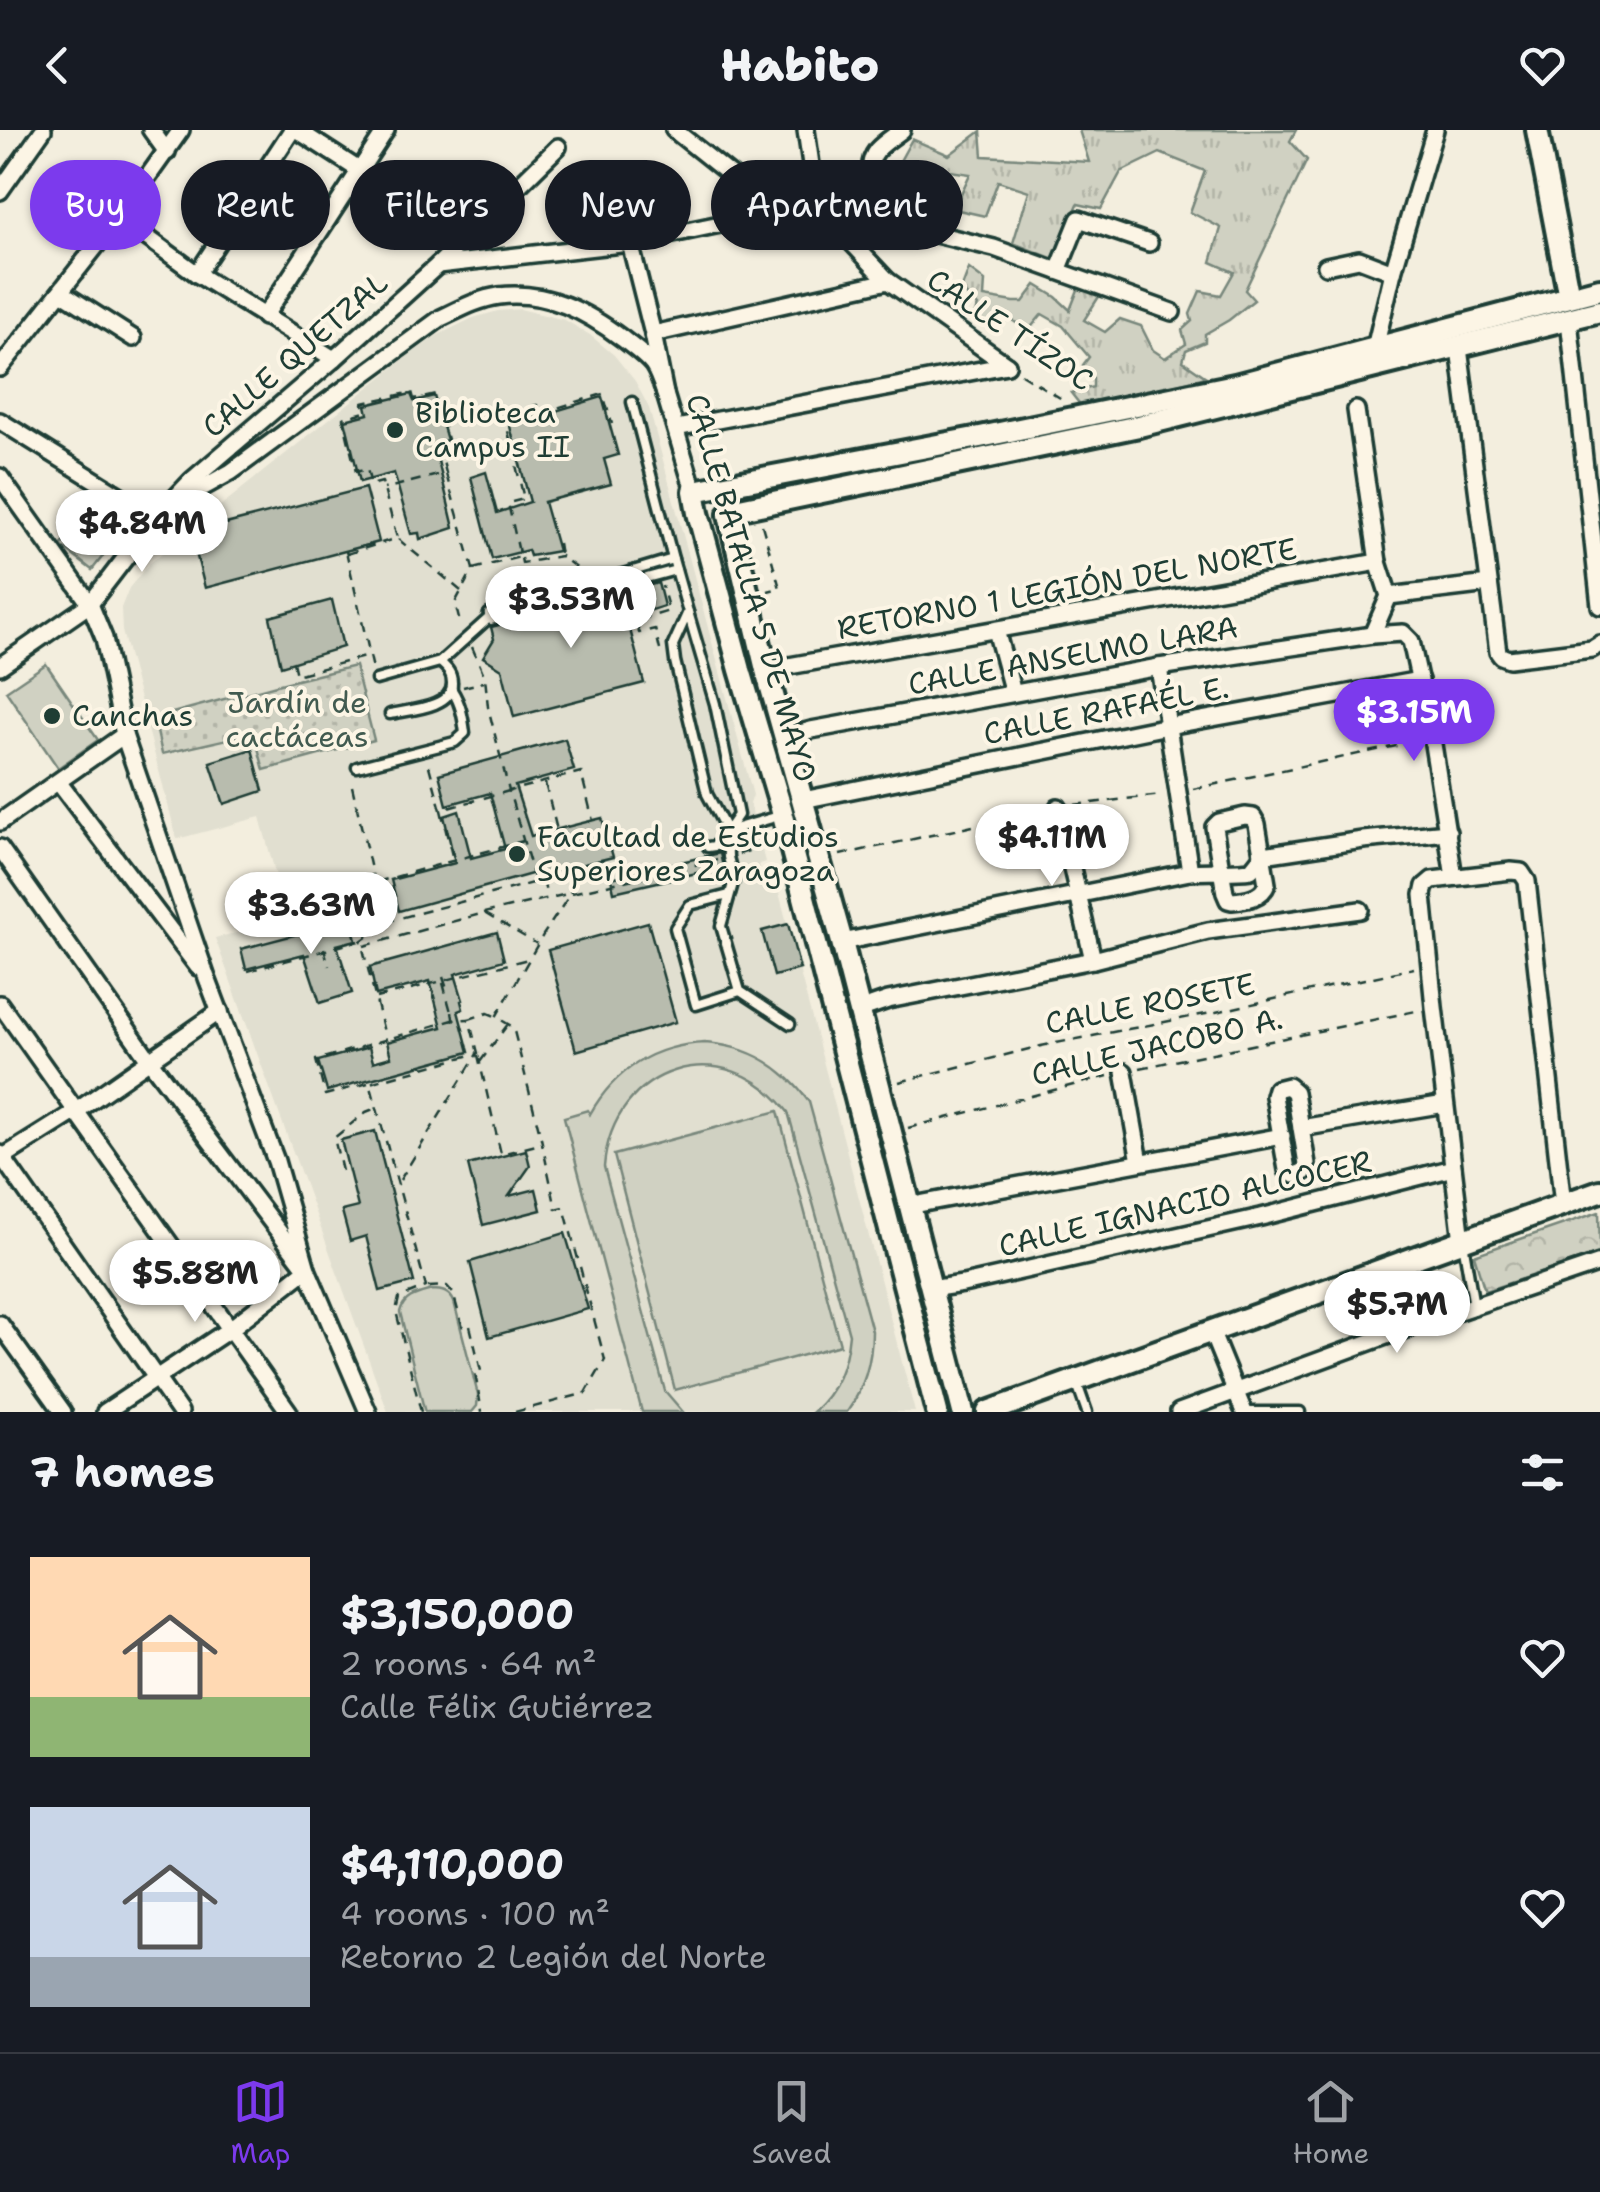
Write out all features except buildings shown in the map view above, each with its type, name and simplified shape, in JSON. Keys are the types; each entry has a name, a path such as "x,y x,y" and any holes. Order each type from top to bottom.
{"street":[{"path":"0,191 43,130"},
{"path":"151,130 167,152"},
{"path":"161,160 181,130"},
{"path":"197,274 294,130 350,164"},
{"path":"366,160 386,130"},
{"path":"674,130 712,160"},
{"path":"806,130 811,160"},
{"path":"872,160 877,150 902,130"},
{"path":"1375,348 1435,130"},
{"path":"1537,130 1569,297"},
{"name":"CALLE QUETZAL","path":"2,662 90,604 156,518 192,480 334,360 558,147"},
{"path":"264,317 350,184"},
{"path":"1058,271 1079,219 1149,243"},
{"path":"963,241 994,248 1172,312"},
{"path":"161,248 334,360"},
{"path":"0,368 93,250"},
{"path":"438,265 569,250"},
{"name":"CALLE BATALLA 5 DE MAYO","path":"632,250 665,394 782,812 937,1412"},
{"name":"CALLE TÍZOC","path":"860,250 888,281 1007,365"},
{"path":"1326,266 1359,259 1393,272"},
{"path":"653,334 888,281"},
{"path":"1237,393 1375,348 1600,289"},
{"path":"61,292 133,338"},
{"path":"169,506 232,472 405,342 440,318 478,300 521,295 578,310 644,356 653,366 665,394"},
{"path":"694,491 1088,415 1343,374 1600,311"},
{"path":"1569,320 1600,606"},
{"path":"1459,348 1498,652 1509,658 1592,649 1600,644"},
{"path":"676,428 1007,365"},
{"name":"CALLE BATALLA 5 DE MAYO","path":"963,1412 728,515 734,510 852,484 1139,426 1237,393"},
{"path":"1356,410 1378,562 1389,596 1372,635 1400,632 1411,642 1432,738 1454,877"},
{"path":"0,421 156,518"},
{"path":"0,477 90,604 104,638 124,735 207,978 276,1161 307,1269 368,1412"},
{"name":"RETORNO 1 LEGIÓN DEL NORTE","path":"766,670 1378,562"},
{"path":"1389,596 1489,584"},
{"path":"996,630 1013,693"},
{"name":"CALLE ANSELMO LARA","path":"786,737 1160,666 1372,635"},
{"path":"1160,666 1190,872"},
{"name":"CALLE RAFAÉL E.","path":"803,800 1420,680"},
{"path":"0,822 124,735"},
{"path":"58,782 207,978"},
{"path":"782,812 803,800"},
{"path":"1058,807 1093,960"},
{"path":"1253,816 1263,855 1266,888 1258,896 1228,900 1220,870 1216,824 1253,816"},
{"path":"842,942 1190,872 1251,870 1263,855 1448,832"},
{"path":"0,848 150,1061 307,1269"},
{"path":"1462,1241 1422,895 1432,880 1511,871 1521,872 1527,882 1562,1206"},
{"path":"834,1015 1208,932 1360,910"},
{"path":"0,1004 289,1412"},
{"path":"180,1412 1,1157 75,1112 220,1011"},
{"path":"1124,1072 1140,1162"},
{"path":"1290,1086 1294,1090 1301,1128 1307,1167 1301,1173 1291,1174 1287,1170 1274,1096 1279,1087 1290,1086"},
{"path":"1301,1128 1445,1104"},
{"path":"868,1140 892,1132"},
{"path":"908,1206 1282,1136"},
{"name":"CALLE IGNACIO ALCOCER","path":"930,1289 1260,1217 1453,1168"},
{"path":"988,1412 1600,1190"},
{"path":"1179,1412 1600,1262"},
{"path":"104,1412 230,1328 307,1269"},
{"path":"0,1324 63,1412"},
{"path":"1211,1331 1246,1412"}],"lane":[{"path":"632,402 715,704 738,815 727,832"},
{"path":"376,680 440,662 489,614 673,559"},
{"path":"490,617 676,570"},
{"path":"688,612 673,645 706,794 727,832 734,880 721,926 740,991 790,1024"},
{"path":"358,766 455,742 465,733 452,677 440,662"},
{"path":"390,714 444,700 452,690"},
{"path":"727,832 782,812"},
{"path":"708,848 728,844"},
{"path":"729,895 690,905 675,928 696,1005 740,991"},
{"path":"1462,1241 1474,1306"},
{"path":"1364,1275 1389,1335"},
{"path":"1076,1381 1087,1412"},
{"path":"1246,1412 1300,1412"}],"path":[{"name":"CALLE TÍZOC","path":"1007,365 1088,415"},
{"path":"461,591 397,538 382,482 371,485 367,470 356,472 342,418 365,412 363,403 412,392 414,399 435,394 449,444 439,446 473,569 454,604 485,681 509,792 535,881"},
{"path":"560,556 522,563 508,503 524,499 504,414 537,405 540,414 603,394 612,424"},
{"path":"384,489 446,473"},
{"path":"748,597 780,588 761,522"},
{"path":"376,680 347,552 397,538"},
{"path":"558,543 560,556 594,582"},
{"path":"473,569 520,557"},
{"path":"294,662 296,674 370,656"},
{"path":"452,690 485,681"},
{"path":"819,862 1058,807 1178,792 1432,738"},
{"path":"429,766 453,861"},
{"path":"440,810 581,772 593,820"},
{"path":"544,782 557,830"},
{"path":"352,786 384,926 362,944"},
{"path":"375,883 523,841"},
{"path":"248,972 324,950 761,847"},
{"path":"383,922 565,871 571,893 496,1016"},
{"path":"543,879 547,898"},
{"path":"484,912 537,944"},
{"path":"362,944 386,1040"},
{"path":"324,950 329,966"},
{"path":"375,998 529,959"},
{"name":"CALLE ROSETE","path":"879,1087 1042,1046 1430,964"},
{"path":"443,979 448,992"},
{"path":"443,979 454,1022"},
{"name":"CALLE JACOBO A.","path":"892,1132 1124,1072 1434,1008"},
{"path":"452,1012 454,1022"},
{"path":"478,1053 324,1095 316,1060 488,1013 512,1027 556,1209 564,1207 605,1360 586,1393 515,1412"},
{"path":"469,1020 500,1154 542,1143"},
{"path":"480,1062 508,1023"},
{"path":"399,1183 478,1053"},
{"path":"370,1082 426,1287"},
{"path":"342,1171 334,1138 366,1112 377,1108"},
{"path":"421,1412 396,1311 399,1298 426,1287 448,1286 462,1328 470,1326 481,1371 475,1374 482,1412"}],"shaded area":[{"name":"Facultad de Estudios Superiores Zaragoza","path":"520,309 565,320 590,335 614,355 635,381 649,408 753,795 750,804 765,862 759,864 761,874 776,881 915,1412 388,1412 215,938 288,920 260,817 177,839 122,631 121,608 129,588 169,547 408,356 473,318"}],"green space":[{"path":"1079,130 1296,130 1290,141 1307,160 1245,290 1254,300 1205,334 1205,342 1186,350 1183,361 1206,377 1082,407 1071,393 1093,387 1093,378 1083,365 1089,357 1063,326 1042,314 1028,331 1009,318 993,330 974,315 978,306 961,290 969,269 985,281 984,297 1023,302 1036,285 1070,310 1079,287 1100,295 1084,320 1105,332 1120,319 1141,326 1153,350 1165,358 1186,344 1182,330 1192,321 1190,314 1200,291 1221,295 1234,272 1211,262 1221,228 1190,212 1205,171 1160,153 1121,172 1101,209 1078,204 1054,259 1013,243 1029,191 998,181 985,216 963,211 963,189 970,174 963,173 963,160 900,160 912,139 949,155 981,131 983,156 1089,162"},
{"path":"99,497 130,522 92,570 61,546"},
{"name":"Canchas","path":"46,664 98,740 58,768 6,691"},
{"name":"Jardín de cactáceas","path":"355,666 374,740 264,770 254,733 162,754 154,718"},
{"path":"705,1043 737,1048 764,1060 788,1078 809,1102 872,1331 866,1373 847,1412 813,1412 839,1377 849,1334 788,1112 763,1087 734,1072 705,1066 676,1071 649,1083 627,1104 612,1132 604,1167 665,1391 683,1412 642,1412 564,1117 588,1110 590,1114 611,1085 653,1055"},
{"path":"778,1111 840,1345 675,1390 614,1155"},
{"path":"1599,1212 1600,1253 1485,1291 1474,1255"},
{"path":"432,1290 445,1292 454,1302 478,1395 472,1412 424,1409 400,1312 408,1299"}],"place":[{"name":"Biblioteca Campus II","path":"395,430"},
{"name":"Canchas","path":"52,716"},
{"name":"Facultad de Estudios Superiores Zaragoza","path":"517,854"}]}
